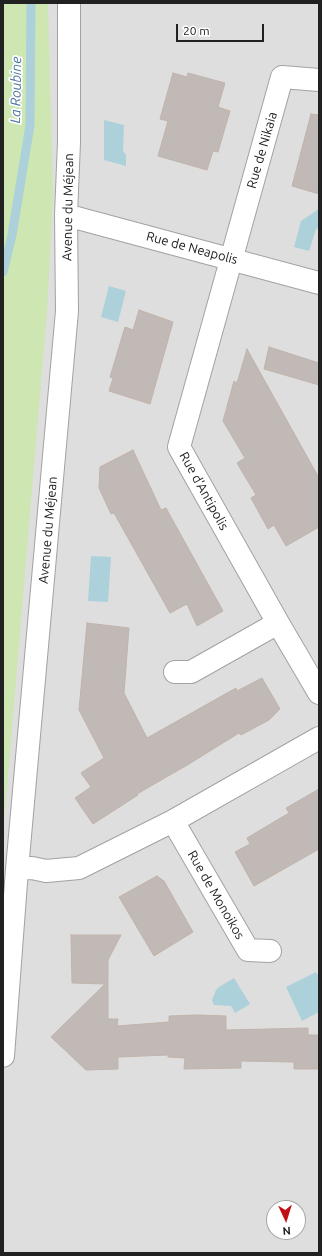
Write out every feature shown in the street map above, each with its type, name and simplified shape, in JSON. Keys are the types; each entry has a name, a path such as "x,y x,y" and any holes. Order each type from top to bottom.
{"street":[{"name":"Avenue du Méjean","path":"3,1056 17,869 67,310 66,215 69,142 69,3"},
{"name":"Rue de Nikaia","path":"231,258 282,77 319,80"},
{"name":"Rue de Neapolis","path":"66,215 231,258 319,283"},
{"name":"Rue d'Antipolis","path":"231,258 179,447 319,693"},
{"path":"175,672 191,672 278,623"},
{"path":"17,869 32,868 46,871 79,868 173,821 319,738"},
{"name":"Rue de Monoikos","path":"173,821 248,950 270,951"}],"shaded area":[{"path":"3,3 319,3 319,1253 3,1253"}],"green space":[{"path":"3,3 48,3 53,197 47,311 3,835"}],"water":[{"path":"104,120 124,125 123,151 126,155 126,166 104,160"},
{"path":"319,209 319,228 316,229 309,251 294,247 301,221"},
{"path":"109,286 126,291 118,322 101,317"},
{"path":"91,556 111,557 108,602 88,601"},
{"path":"316,972 319,977 319,1012 302,1021 286,987"},
{"path":"234,978 250,1004 235,1013 231,1006 214,1005 212,1000 216,990 219,987"}],"building":[{"path":"173,73 187,77 188,73 225,83 218,107 230,111 218,152 213,151 207,170 158,156 168,121 160,119"},
{"path":"311,114 319,115 319,194 292,186"},
{"path":"139,310 173,322 150,404 109,391 113,378 110,377 125,327 133,330"},
{"path":"269,347 319,363 319,385 264,369"},
{"path":"247,349 319,478 319,527 286,546 274,525 268,529 251,498 256,495 237,463 245,458 223,421 234,381 237,383"},
{"path":"133,450 161,510 166,508 223,611 197,626 187,604 170,613 114,513 111,514 99,488 100,467"},
{"path":"87,623 129,628 124,693 147,738 236,688 237,691 262,678 280,709 269,720 241,735 239,733 137,794 138,795 93,824 75,798 91,787 81,773 104,758 79,710"},
{"path":"319,789 319,849 254,886 235,852 250,844 247,838 289,813 286,808"},
{"path":"157,876 164,881 193,932 154,956 119,897"},
{"path":"71,935 121,935 108,960 108,1019 118,1019 117,1026 169,1022 169,1016 197,1015 226,1016 226,1030 308,1028 308,1035 319,1035 319,1069 294,1069 294,1062 241,1061 241,1068 184,1069 185,1058 168,1057 168,1055 118,1057 118,1069 86,1070 51,1037 105,984 72,983"}],"waterway":[{"name":"La Roubine","path":"3,272 12,235 30,125 31,3"}]}
